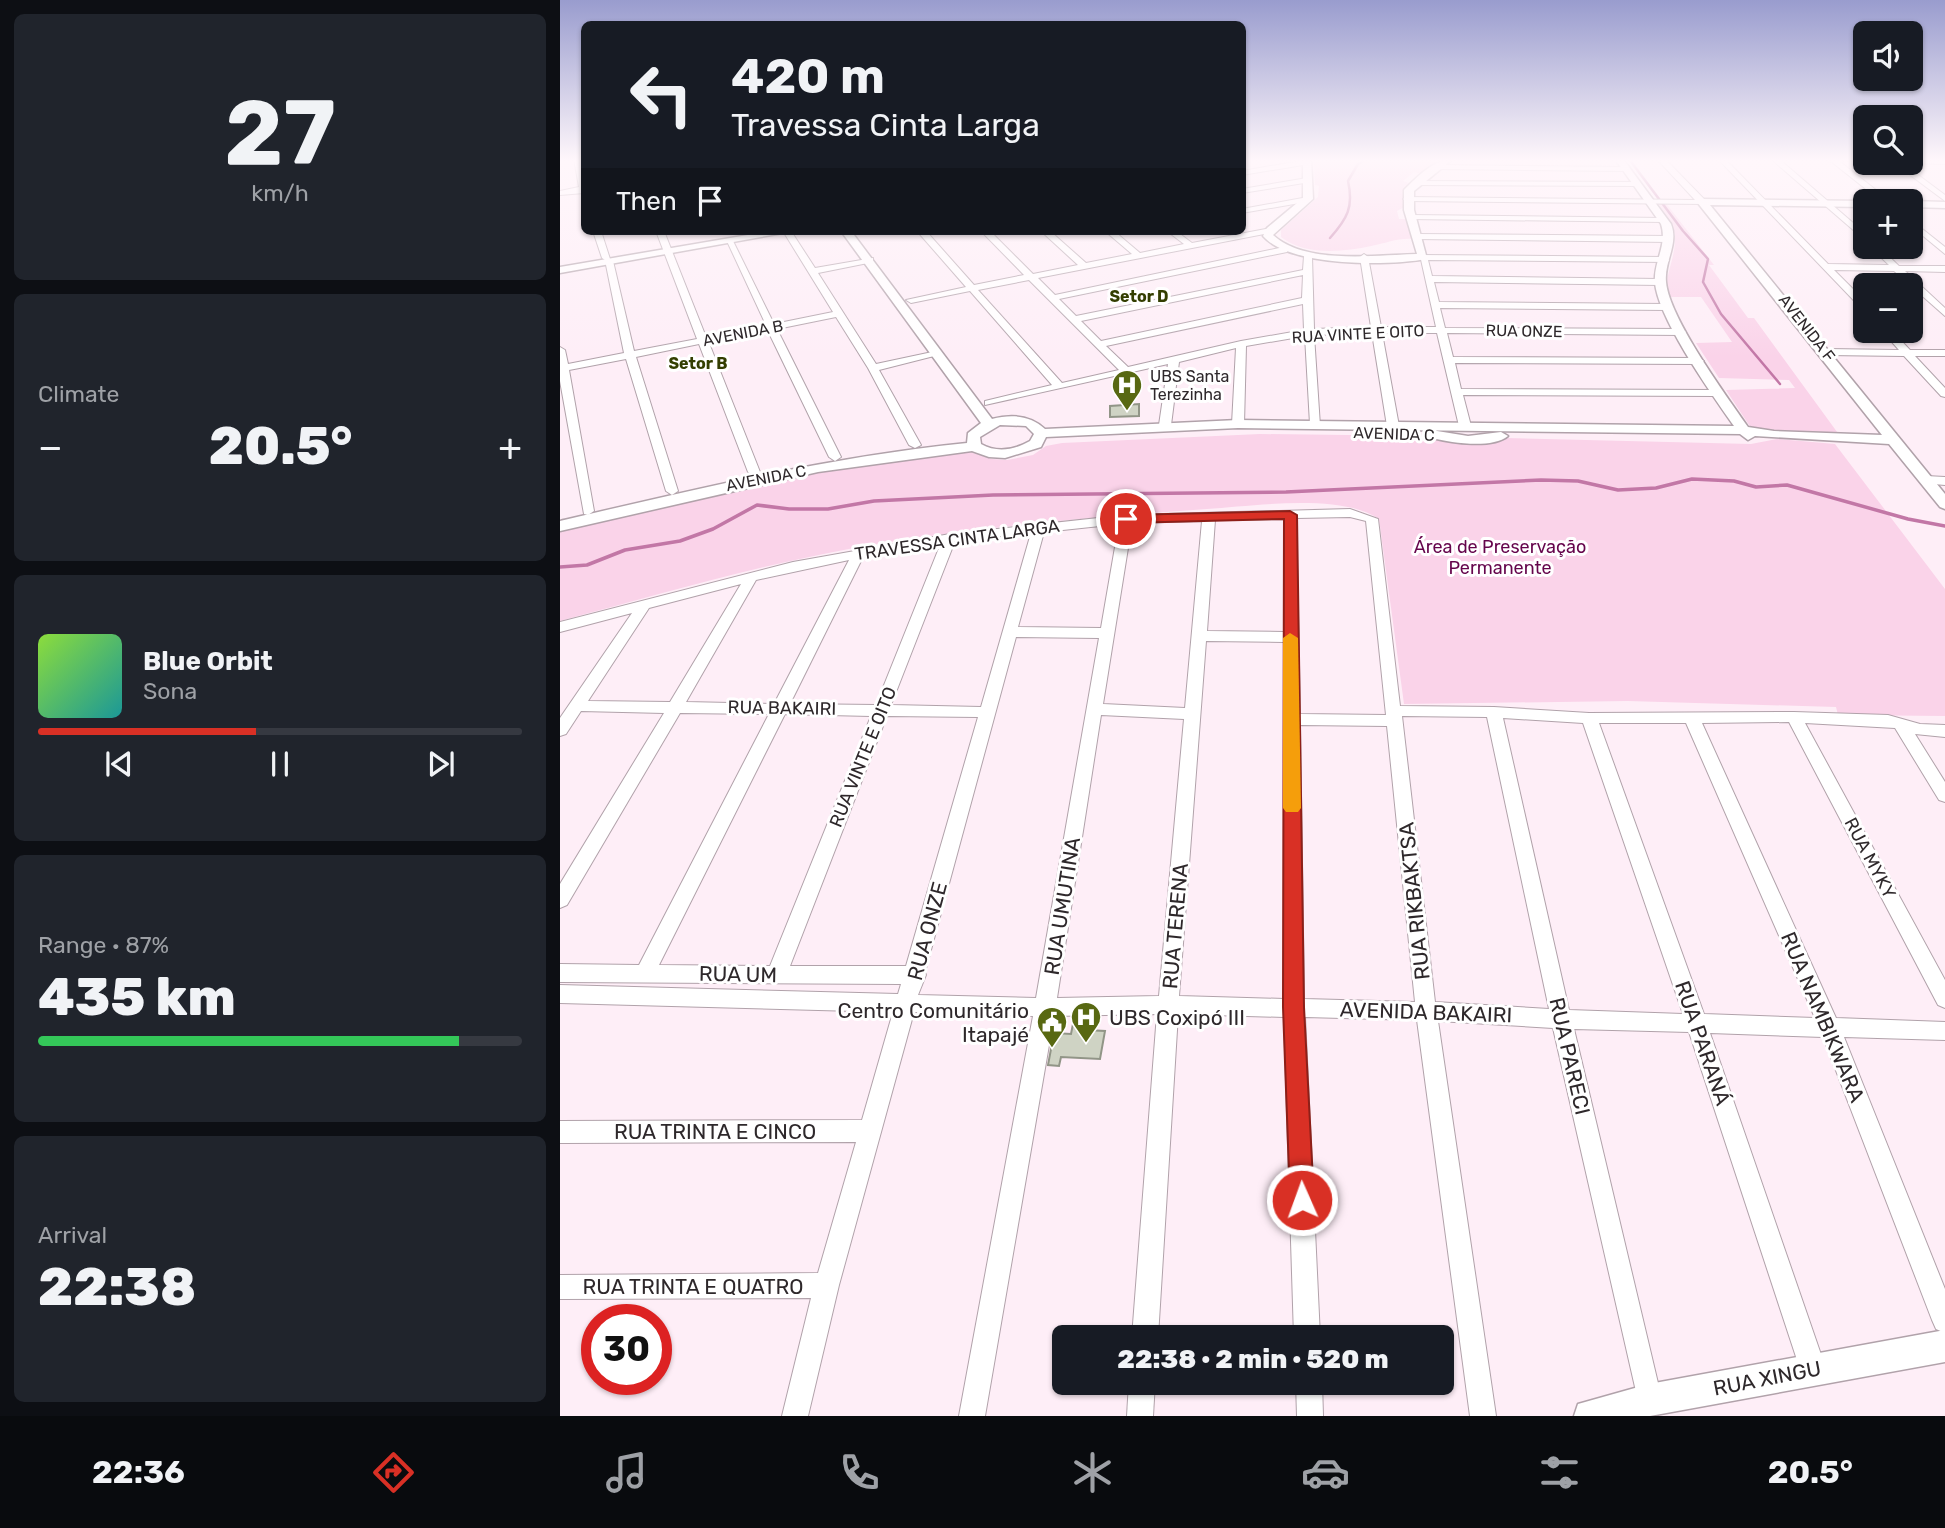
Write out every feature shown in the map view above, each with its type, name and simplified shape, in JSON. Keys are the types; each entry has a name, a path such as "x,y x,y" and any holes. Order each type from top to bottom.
{"street":[{"path":"1246,233 1269,233 1278,225"},
{"path":"1414,225 1466,431"},
{"path":"1665,225 1669,239 1660,282 1666,307 1747,435"},
{"name":"AVENIDA F","path":"1721,225 1826,352 1892,440 1945,504"},
{"path":"1788,225 1853,294"},
{"path":"1923,232 1945,251"},
{"path":"1269,233 1284,250"},
{"path":"598,235 630,355 672,491"},
{"path":"662,235 701,342 754,471"},
{"path":"560,267 747,235"},
{"path":"790,235 873,368 915,445"},
{"path":"849,235 937,354 996,422"},
{"path":"862,235 989,403 996,422"},
{"path":"924,235 1059,386"},
{"path":"989,235 1028,277 1075,319 1125,370"},
{"path":"1049,235 1084,266"},
{"path":"1114,235 1139,256"},
{"path":"1176,235 1190,245"},
{"path":"911,300 1139,256 1228,235"},
{"path":"726,237 835,457"},
{"path":"1384,257 1418,238 1669,239"},
{"path":"1053,298 1284,250 1308,256 1665,260"},
{"path":"1308,256 1307,300 1316,424"},
{"path":"1364,257 1374,330 1393,426"},
{"path":"1887,259 1945,313"},
{"path":"812,271 870,260"},
{"path":"1827,267 1945,269"},
{"path":"1075,319 1307,272"},
{"path":"1428,279 1660,282"},
{"path":"1101,344 1307,300"},
{"path":"1435,305 1666,307"},
{"name":"AVENIDA B","path":"563,368 839,314"},
{"name":"RUA VINTE E OITO","path":"989,403 1241,344 1310,332 1441,330"},
{"name":"RUA ONZE","path":"1441,330 1681,332"},
{"path":"1899,343 1945,394"},
{"path":"1238,424 1241,344"},
{"path":"560,350 588,511"},
{"path":"1826,352 1945,352"},
{"path":"873,368 937,354"},
{"path":"1165,425 1174,359"},
{"path":"1447,360 1699,361"},
{"path":"1456,392 1718,393"},
{"name":"AVENIDA C","path":"560,526 772,476 974,441 996,422 1031,423 1039,437"},
{"name":"AVENIDA C","path":"560,517 754,471 835,457 915,445 974,441 988,453 1009,454 1029,448 1039,437 1165,425 1316,424 1524,435 1774,435 1892,440"},
{"name":"AVENIDA C","path":"1039,437 1168,432 1466,431"},
{"path":"560,436 574,433"},
{"path":"1926,481 1945,481"},
{"path":"1290,515 1294,1007 1307,1325"},
{"name":"TRAVESSA CINTA LARGA","path":"560,627 751,576 859,553 950,538 1126,519 1363,515"},
{"name":"RUA RIKBAKTSA","path":"1363,515 1372,519 1374,527 1426,1011 1483,1416"},
{"name":"RUA TERENA","path":"1146,1325 1168,1005 1209,516"},
{"name":"RUA UMUTINA","path":"972,1416 1045,1007 1126,519"},
{"name":"RUA ONZE","path":"795,1416 827,1285 1040,527"},
{"name":"RUA VINTE E OITO","path":"776,975 950,538"},
{"path":"645,972 859,553"},
{"path":"560,900 746,589 751,576"},
{"path":"560,730 644,605"},
{"path":"1012,632 1106,633"},
{"path":"1200,636 1290,637"},
{"name":"RUA BAKAIRI","path":"578,706 986,712"},
{"path":"1095,709 1193,714"},
{"path":"1291,719 1494,712 1589,718 1794,717 1900,724 1920,730 1945,732"},
{"name":"RUA PARECI","path":"1494,712 1561,1019 1649,1400"},
{"name":"RUA MYKY","path":"1794,717 1945,999"},
{"name":"RUA PARANÁ","path":"1589,718 1696,1022 1813,1369"},
{"name":"RUA NAMBIKWARA","path":"1692,718 1829,1026 1945,1320"},
{"path":"1900,724 1945,796"},
{"name":"RUA UM","path":"560,973 916,975"},
{"name":"RUA UM","path":"560,994 908,1003"},
{"name":"AVENIDA BAKAIRI","path":"908,1003 1045,1007 1294,1007 1561,1019 1945,1031"},
{"name":"RUA TRINTA E CINCO","path":"560,1132 870,1130"},
{"name":"RUA TRINTA E QUATRO","path":"560,1287 827,1285"},
{"name":"RUA XINGU","path":"1590,1416 1649,1400 1945,1346"},
{"path":"1140,1416 1141,1395"},
{"path":"1309,1395 1310,1416"}],"green space":[{"path":"1287,225 1408,225 1414,239 1349,250 1324,251 1291,243 1281,237 1281,230"},
{"path":"1671,225 1683,225 1714,265 1709,265 1748,318 1754,318 1840,436 1751,428 1726,390 1795,388 1789,380 1719,378 1696,343 1732,342 1701,297 1667,297 1674,231"},
{"name":"Área de Preservação Permanente","path":"1260,434 1423,436 1470,445 1506,438 1751,444 1777,439 1835,444 1945,589 1945,716 1838,715 1836,707 1628,701 1404,704 1379,519 1363,511 1320,504 1272,504 1119,516 898,541 780,563 560,621 560,530 871,463 970,452 992,459 1007,460 1033,455 1046,446 1062,443"}],"building":[{"name":"UBS Santa Terezinha","path":"1139,404 1139,416 1110,417 1110,406"},
{"name":"UBS Coxipó III","path":"1074,1019 1088,1020 1086,1030 1105,1031 1100,1059 1061,1057 1059,1066 1048,1065 1054,1033 1071,1034"}],"waterway":[{"path":"1330,238 1341,225"},
{"path":"1679,225 1708,259 1703,282 1721,314 1780,384"},
{"path":"560,567 587,565 625,550 680,541 713,529 757,505 789,509 828,509 874,501 993,495 1286,492 1541,480 1578,481 1618,490 1656,488 1692,479 1734,481 1756,487 1787,485 1908,519 1945,526"}],"slow traffic":[{"path":"1290,638 1292,808"}],"place":[{"name":"UBS Santa Terezinha","path":"1127,412"},
{"name":"UBS Coxipó III","path":"1086,1044"},
{"name":"Centro Comunitário Itapajé","path":"1052,1049"}],"district":[{"name":"Setor D","path":"1139,296"},
{"name":"Setor B","path":"698,363"}],"route":[{"path":"1126,519 1290,515 1294,1007 1302,1200"}]}
